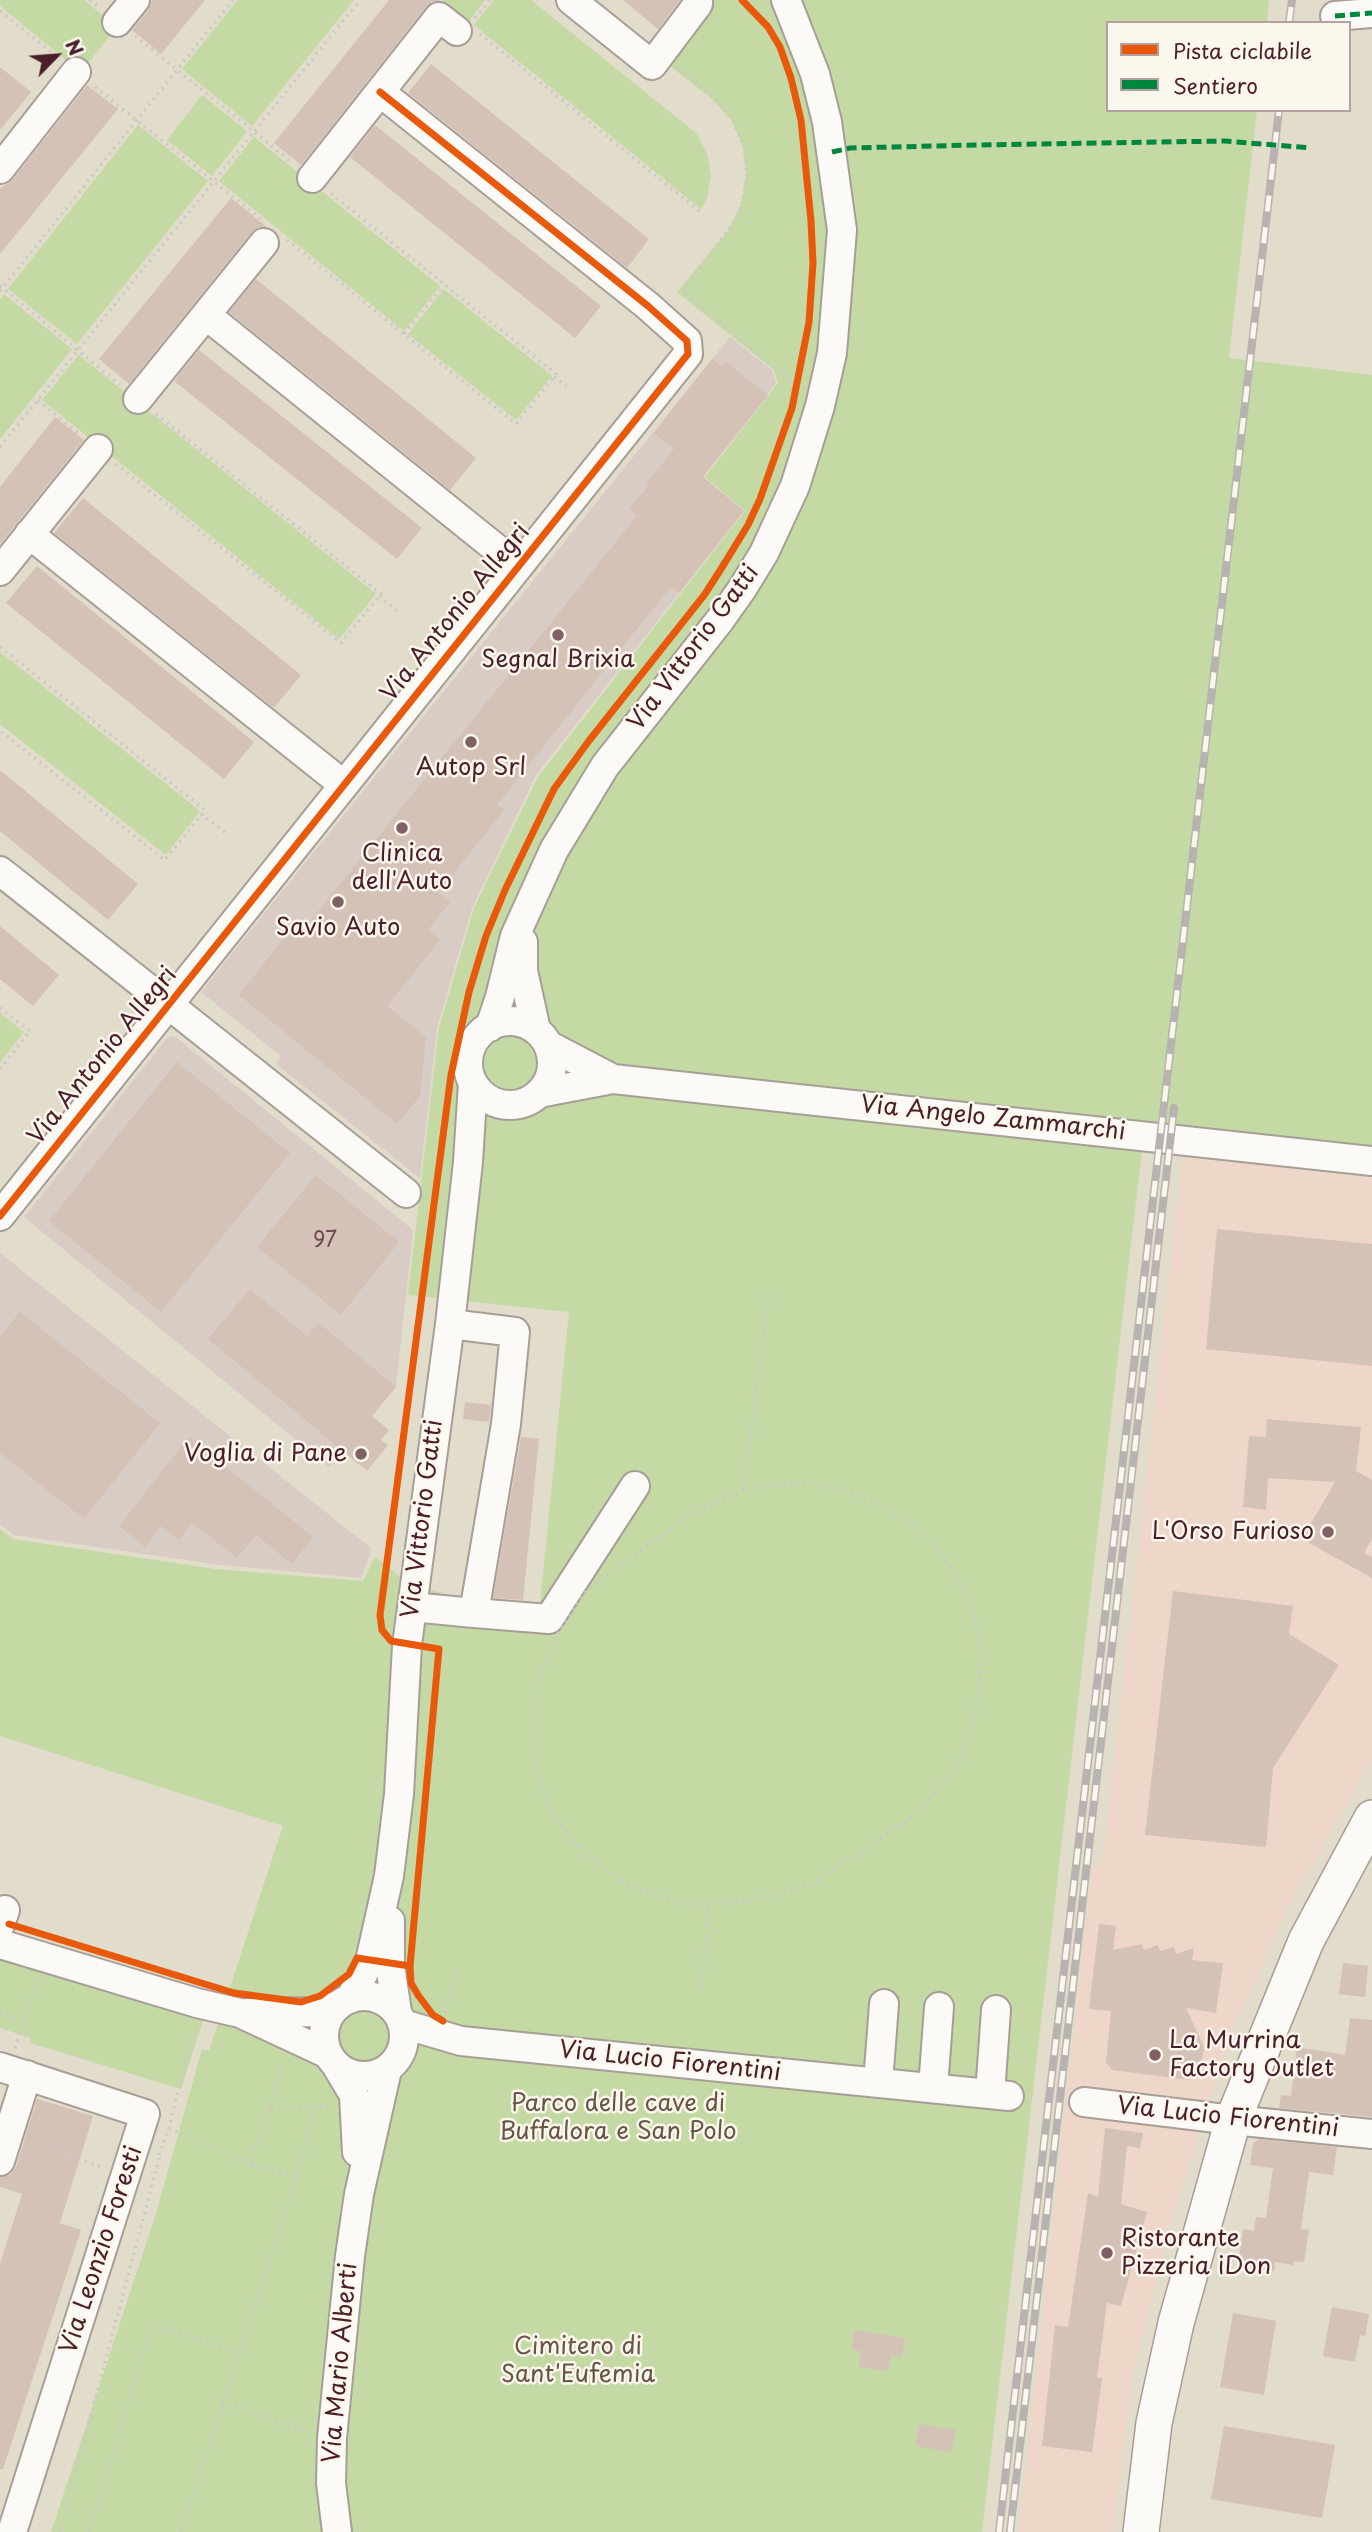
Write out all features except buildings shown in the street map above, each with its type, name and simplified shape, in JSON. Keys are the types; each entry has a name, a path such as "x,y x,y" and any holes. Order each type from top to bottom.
{"main road":[{"path":"1142,2532 1154,2423 1177,2323 1233,2120 1306,1941 1372,1818"}],"street":[{"path":"117,22 135,0"},
{"path":"571,0 661,64 698,0"},
{"name":"Via Vittorio Gatti","path":"345,2002 370,1961 389,1876 399,1794 411,1607 450,1324 468,1162 473,1083 468,1062 470,1052 474,1041 490,1027 515,936 554,850 605,766 720,620 764,553 794,486 820,406 832,353 842,230 827,122 815,74 786,0"},
{"path":"1335,16 1372,13"},
{"path":"312,178 439,17 469,30"},
{"path":"3,158 76,72"},
{"name":"Via Antonio Allegri","path":"0,1216 688,354 687,341 648,306 380,92"},
{"path":"138,400 269,233"},
{"name":"Via Antonio Allegri","path":"206,316 518,566"},
{"path":"0,570 98,450"},
{"path":"29,534 344,785"},
{"name":"Via Antonio Allegri","path":"0,871 407,1193"},
{"name":"Via Vittorio Gatti","path":"468,1162 493,1122 512,1105 533,1099 550,1075 551,1055 542,1038 523,971 527,911"},
{"path":"490,1027 499,1023 518,1022 542,1038"},
{"name":"Via Angelo Zammarchi","path":"542,1038 613,1079"},
{"name":"Via Angelo Zammarchi","path":"539,1093 613,1079 1372,1161"},
{"path":"473,1083 478,1091 493,1102 512,1105"},
{"path":"450,1324 515,1332 506,1424 474,1613"},
{"path":"411,1607 549,1619 635,1486"},
{"name":"Via Vittorio Gatti","path":"389,1876 390,1965 400,2018"},
{"path":"0,1944 161,1982 204,2004 240,2013 296,2038 332,2060 347,2073 360,2077 374,2076 391,2066 402,2050 405,2037 400,2018 387,2003 363,1996 313,2012 240,2013"},
{"path":"332,2060 324,2041 325,2028 330,2015 345,2002"},
{"path":"878,2083 884,2004"},
{"path":"933,2088 939,2007"},
{"name":"Via Lucio Fiorentini","path":"400,2018 452,2031 878,2083 1000,2095 996,2010"},
{"name":"Via Lucio Fiorentini","path":"391,2066 452,2031"},
{"name":"Via Mario Alberti","path":"332,2060 354,2095 359,2194"},
{"name":"Via Mario Alberti","path":"337,2532 331,2483 332,2438 350,2256 359,2194 391,2066"},
{"name":"Via Leonzio Foresti","path":"0,2067 145,2114 147,2151 126,2174 12,2532"},
{"path":"0,2161 27,2075"},
{"name":"Via Lucio Fiorentini","path":"1084,2102 1372,2134"}],"path":[{"path":"0,11 214,181 269,233 404,334 516,424 556,374 90,0"},
{"path":"233,0 1,288 370,585 401,614"},
{"path":"0,447 360,0"},
{"path":"490,0 469,30 702,213"},
{"path":"661,64 724,108 739,133 747,161 746,190 737,218 683,291 797,387"},
{"path":"404,334 444,285"},
{"path":"795,397 799,376"},
{"path":"554,377 566,386"},
{"path":"38,400 341,643 379,596"},
{"path":"0,648 205,810 165,860 0,731"},
{"path":"201,814 226,833"},
{"path":"0,1007 30,1031 0,1069"},
{"path":"744,1489 769,1291"},
{"path":"803,1482 859,1494 905,1519 945,1556 972,1605 982,1661 975,1715 956,1769 917,1813 813,1884 748,1901 708,1904 689,1905 631,1887 584,1855 550,1810 533,1756 534,1700 550,1646 587,1590 694,1512 744,1489 803,1482"},
{"path":"702,1988 708,1904"},
{"path":"452,2031 457,1968"},
{"path":"0,2013 23,2021 39,1973 29,1970"},
{"path":"60,2532 147,2151 169,2128 181,2075 204,2004"},
{"path":"433,2015 452,2031"},
{"path":"250,2165 283,2064 296,2038"},
{"path":"181,2532 237,2352 296,2177 315,2105"},
{"path":"269,2109 338,2105"},
{"path":"169,2128 250,2165 296,2177"},
{"path":"45,2148 126,2174"},
{"path":"90,2532 152,2325 237,2352"},
{"path":"222,2402 315,2433"}],"shaded area":[{"path":"730,337 772,370 776,383 703,477 744,511 536,775 472,908 437,1028 420,1178 276,1064 281,1056 201,992"},
{"path":"172,1036 413,1230 396,1387 329,1467 24,1217 167,1038"},
{"path":"1183,1156 1372,1178 1372,1760 1290,1904 1231,2033 1170,2226 1132,2374 1113,2532 1019,2532 1092,1867 1102,1868"},
{"path":"0,1253 372,1549 361,1578 221,1565 14,1535 0,1524"}],"green space":[{"path":"0,0 84,0 117,27 81,72 0,6"},
{"path":"238,0 354,0 252,126 182,69"},
{"path":"442,0 485,0 469,21"},
{"path":"494,0 531,0 696,133 707,153 711,176 707,198 701,209 474,25"},
{"name":"Parco delle cave di Buffalora e San Polo","path":"704,0 1269,0 1267,21 1106,21 1106,112 1257,112 1229,358 1372,375 1372,1148 1145,1123 982,2532 51,2532 155,2217 202,2049 209,2051 283,1826 0,1736 0,1529 13,1539 215,1569 363,1581 375,1557 404,1580 482,1608 539,1615 569,1312 408,1295 439,1028 474,908 538,777 745,511 705,477 778,383 774,370 677,292 728,231 741,205 746,176 743,147 731,120 712,99 665,62"},
{"path":"202,95 247,131 212,176 167,140"},
{"path":"138,125 208,181 77,344 8,289"},
{"path":"254,137 440,286 404,331 219,181"},
{"path":"444,289 552,376 516,420 408,334"},
{"path":"4,294 72,349 0,439 0,299"},
{"path":"79,355 376,594 339,639 42,400"},
{"path":"0,652 200,811 166,855 0,724"},
{"path":"0,1013 24,1032 0,1062"},
{"path":"0,1960 204,2017 181,2089 30,2043 31,2038 0,2028"}],"railway":[{"path":"1289,21 1292,0"},
{"path":"999,2532 1279,112"},
{"path":"1010,2532 1174,1108"}],"marked path":[{"path":"1335,16 1372,13"},
{"path":"832,152 850,148 1225,141 1311,148"}],"cycle path":[{"path":"443,2021 433,2015 418,1995 411,1983 410,1966 439,1649 391,1641 382,1630 380,1615 451,1075 469,992 486,936 554,789 705,594 721,569 748,525 760,499 792,408 809,322 813,263 801,120 780,47 768,27 742,0"},
{"path":"0,1216 688,354 687,341 648,306 380,92"},
{"path":"9,1924 234,1993 301,2002 320,1996 349,1974 357,1958 410,1966"}],"place":[{"name":"Segnal Brixia","path":"558,635"},
{"name":"Autop Srl","path":"471,742"},
{"name":"Clinica dell'Auto","path":"402,828"},
{"name":"Savio Auto","path":"338,902"},
{"name":"Voglia di Pane","path":"361,1454"},
{"name":"L'Orso Furioso","path":"1328,1532"},
{"name":"La Murrina Factory Outlet","path":"1155,2055"},
{"name":"Ristorante Pizzeria iDon","path":"1107,2253"}],"park label":[{"name":"Cimitero di Sant'Eufemia","path":"578,2361"}]}
